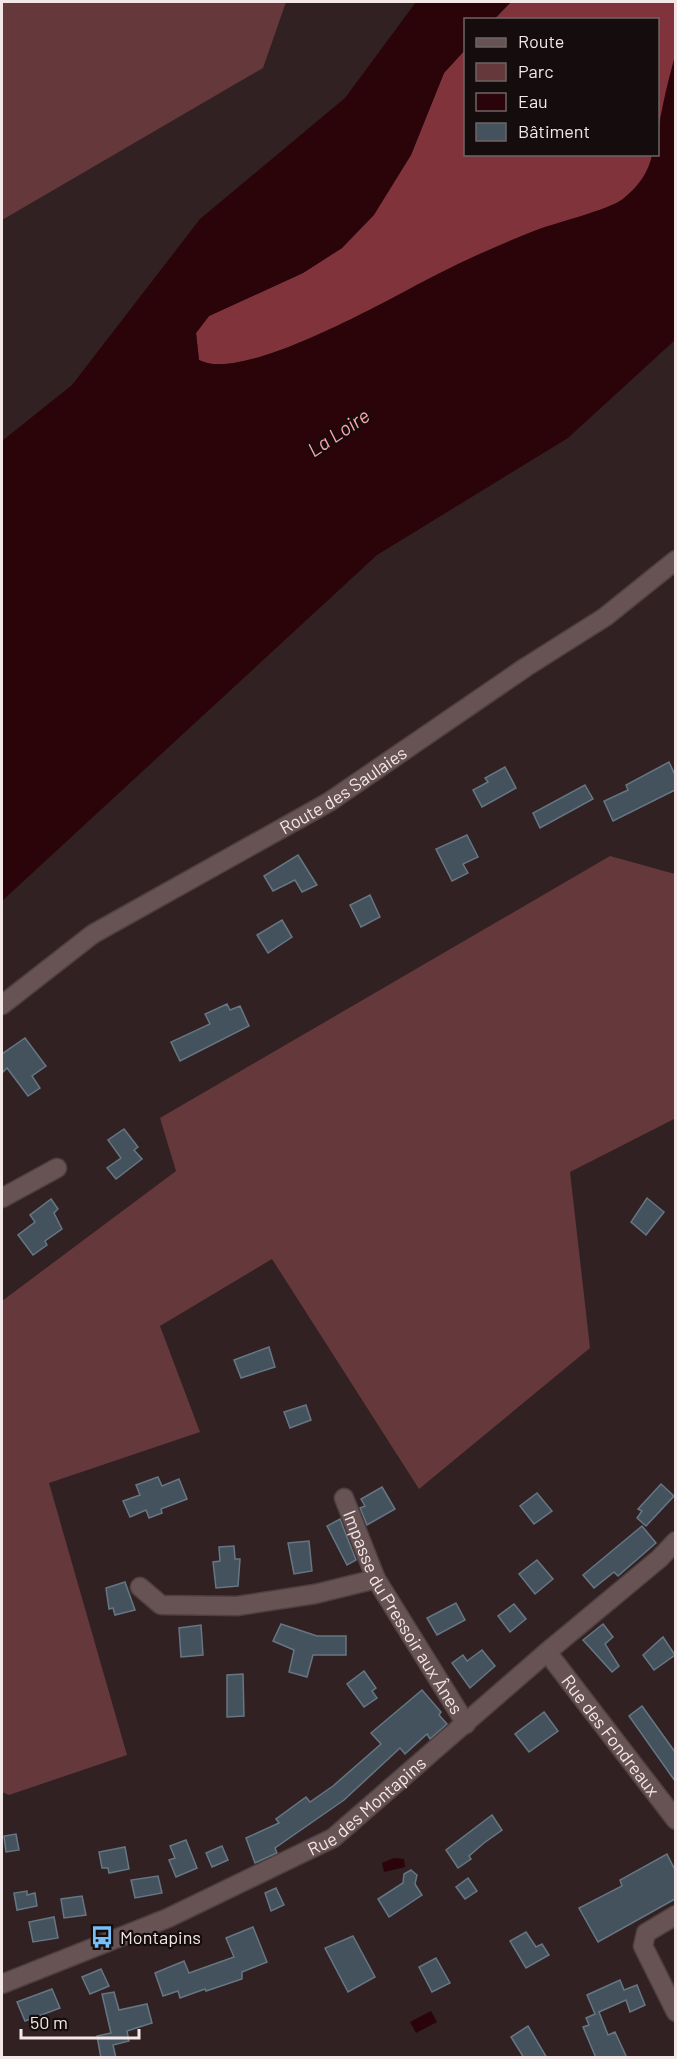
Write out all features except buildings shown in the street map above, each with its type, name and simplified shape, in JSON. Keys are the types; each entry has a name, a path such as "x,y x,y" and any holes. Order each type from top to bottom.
{"street":[{"name":"Route des Saulaies","path":"2,1005 93,934 329,802 604,616 675,560"},
{"path":"2,1198 57,1168"},
{"name":"Impasse du Pressoir aux Ânes","path":"344,1498 376,1579 466,1724"},
{"name":"Rue des Montapins","path":"2,1984 168,1918 333,1838 547,1652 660,1558 675,1541"},
{"name":"Impasse du Pressoir aux Ânes","path":"140,1587 160,1605 237,1606 315,1594 376,1579"},
{"name":"Rue des Fondreaux","path":"547,1652 675,1820"},
{"path":"675,1915 646,1933 643,1946 675,2012"}],"green space":[{"path":"2,2 286,2 263,68 2,220"},
{"path":"610,856 675,874 676,1118 570,1172 590,1348 419,1489 272,1259 160,1326 200,1432 49,1483 127,1755 9,1795 2,1792 2,1301 176,1171 160,1118"}],"shaded area":[{"path":"511,2 675,2 675,56 659,122 659,18 496,18"},
{"path":"464,51 464,156 652,156 648,167 638,184 616,203 534,231 485,251 318,335 249,360 220,364 199,360 196,333 209,316 303,273 342,248 373,215 411,155 444,73"}],"water":[{"name":"La Loire","path":"416,2 511,2 495,18 464,18 464,51 444,73 411,155 374,215 342,248 303,273 209,316 196,333 199,360 220,364 249,360 282,349 354,318 486,251 534,231 606,208 623,199 642,179 652,156 659,156 661,116 675,56 675,340 568,438 377,555 2,901 2,441 72,385 200,219 345,98"},
{"path":"394,1858 404,1859 405,1867 384,1872 382,1863"},
{"path":"431,2011 437,2022 416,2033 410,2022"}],"place":[{"name":"Montapins","path":"102,1937"}]}
